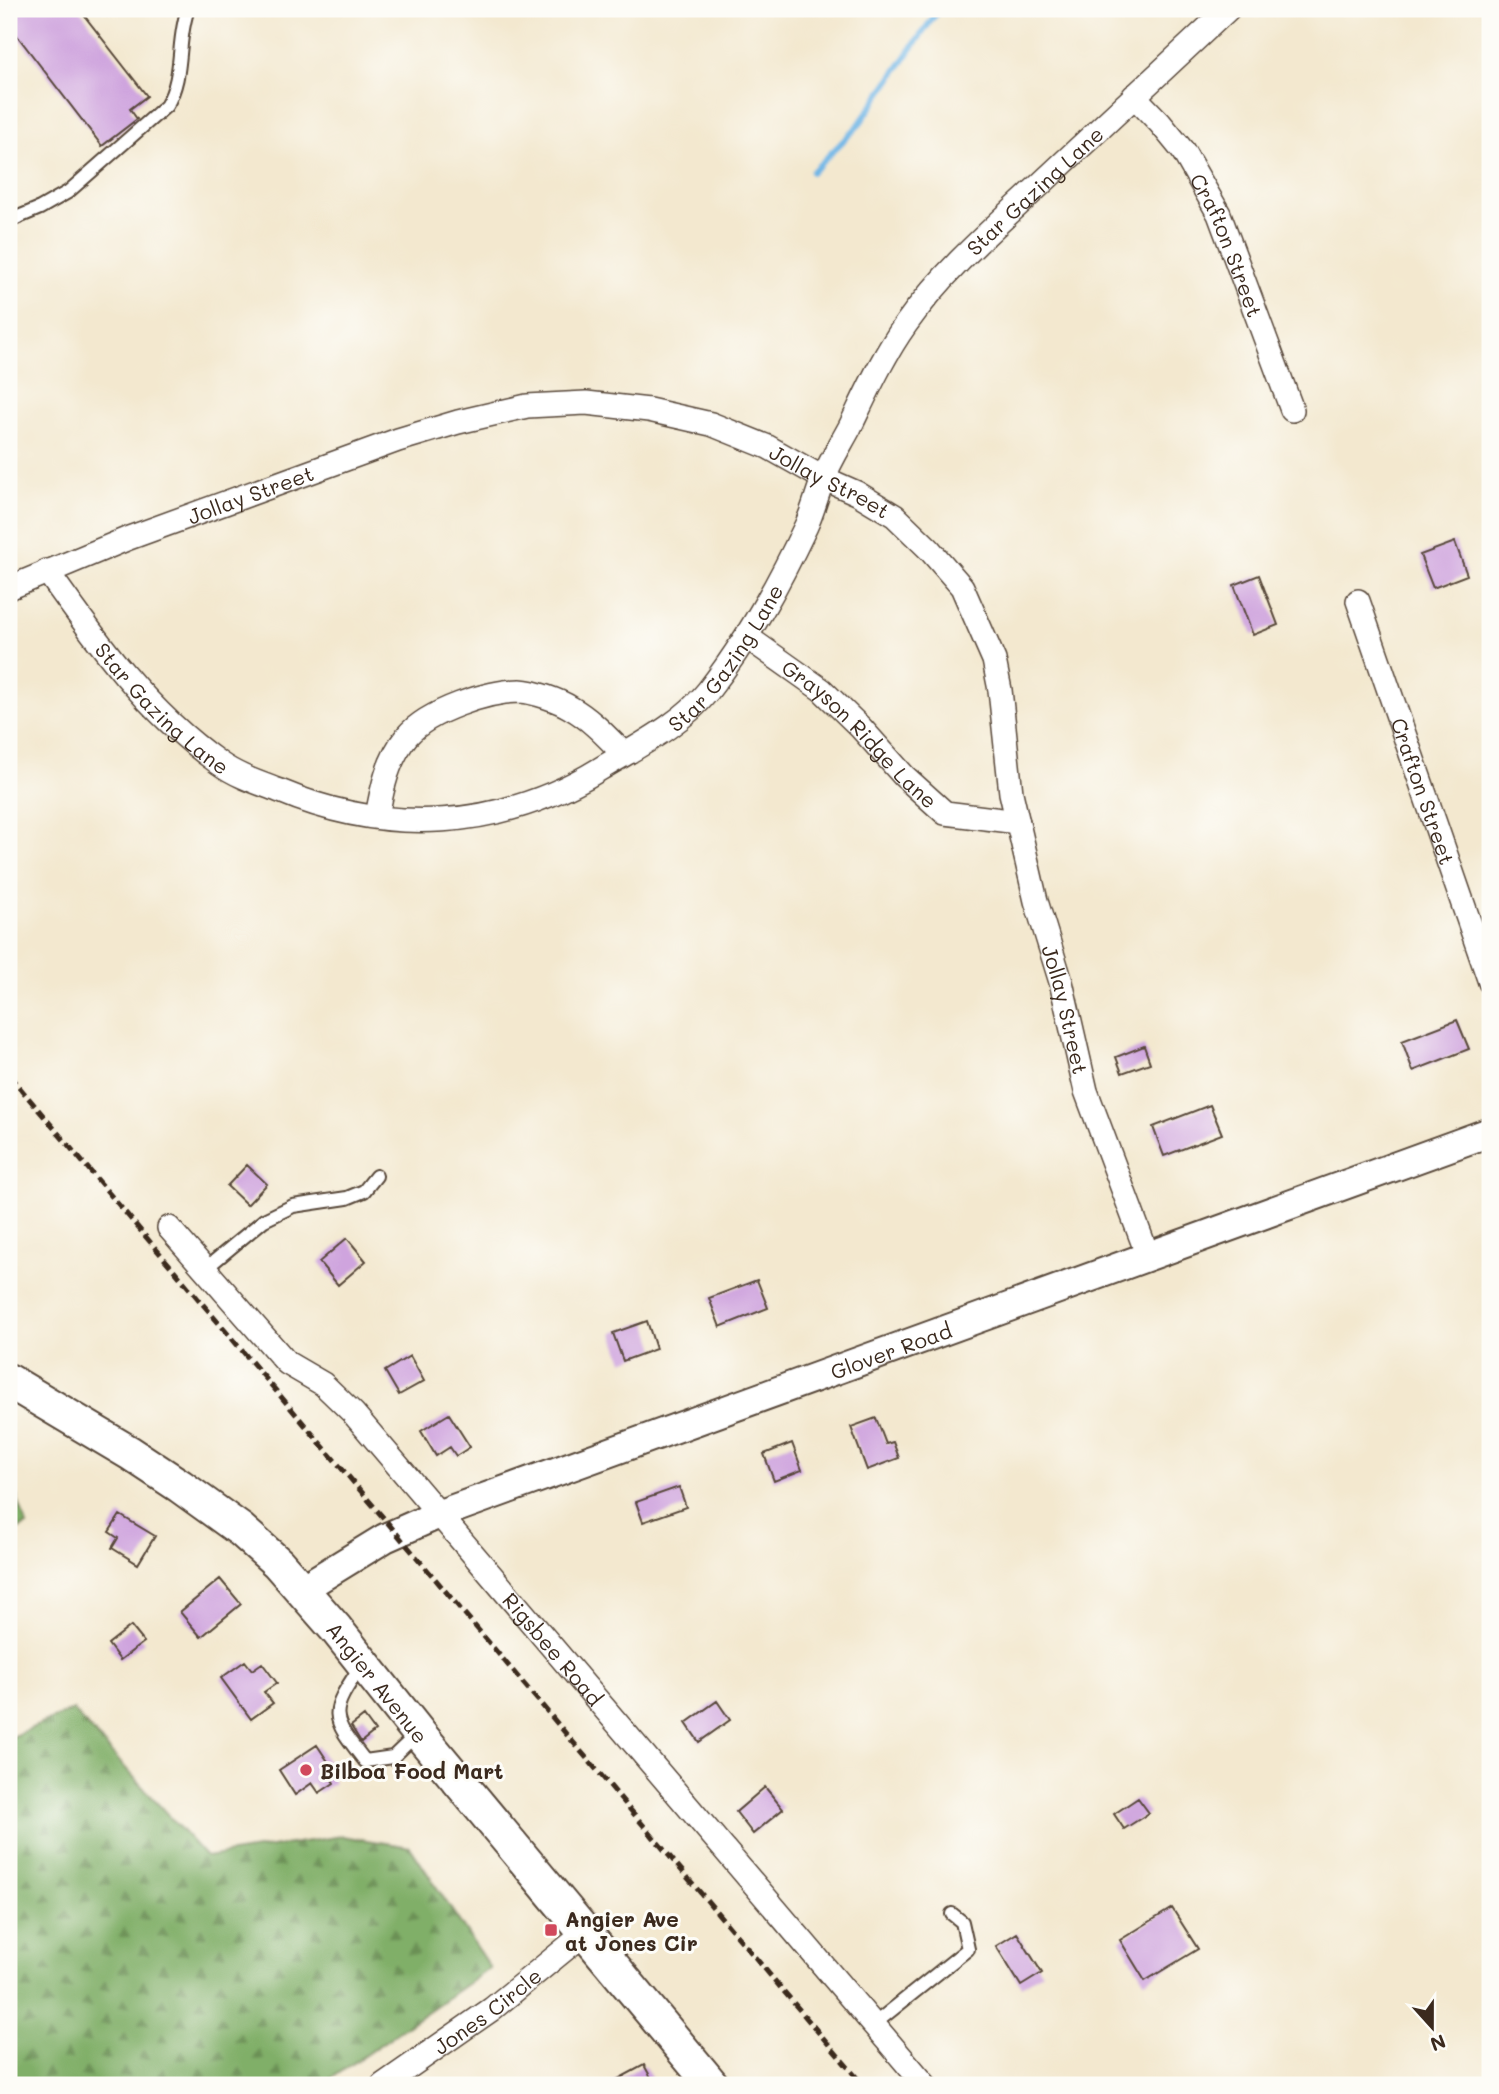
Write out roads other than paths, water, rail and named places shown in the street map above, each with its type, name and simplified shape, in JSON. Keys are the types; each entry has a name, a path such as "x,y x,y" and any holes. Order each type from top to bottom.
{"main road":[{"name":"Angier Avenue","path":"9,1381 180,1486 241,1530 278,1563 712,2085"}],"street":[{"name":"Star Gazing Lane","path":"47,571 113,663 180,731 220,764 240,775 309,804 377,817 436,821 490,815 542,800 569,787 666,728 705,695 747,637 773,593 808,522 824,478 904,326 946,272 1227,9"},
{"name":"Crafton Street","path":"1134,96 1160,122 1183,151 1219,214 1292,410"},
{"name":"Jollay Street","path":"9,588 129,538 398,440 458,422 527,406 586,403 649,410 711,424 768,447 857,493 895,516 962,587 994,660 1000,690 1011,793 1036,901 1060,982 1086,1091 1148,1256"},
{"name":"Crafton Street","path":"1358,601 1490,982"},
{"name":"Grayson Ridge Lane","path":"747,637 822,690 869,736 904,776 945,813 1018,822"},
{"path":"377,817 388,769 395,752 408,734 425,721 447,710 496,694 522,691 569,707 589,720 624,754"},
{"name":"Glover Road","path":"302,1589 385,1538 437,1514 1490,1132"},
{"name":"Rigsbee Road","path":"169,1228 287,1363 323,1384 353,1413 925,2085"},
{"name":"Jones Circle","path":"383,2085 492,2009 586,1933"}],"lane":[{"path":"9,221 68,192 166,106 178,79 188,9"},
{"path":"205,1269 264,1220 293,1206 347,1198 365,1191 376,1176"},
{"path":"363,1663 338,1701 338,1719 341,1731 365,1761 393,1757 419,1732"},
{"path":"873,2025 968,1949 962,1922 952,1914"}],"waterway":[{"path":"812,172 858,126 939,9"}],"railway":[{"path":"9,1075 863,2085"}],"place":[{"name":"Bilboa Food Mart","path":"306,1770"},
{"name":"Angier Ave at Jones Cir","path":"551,1930"}]}
